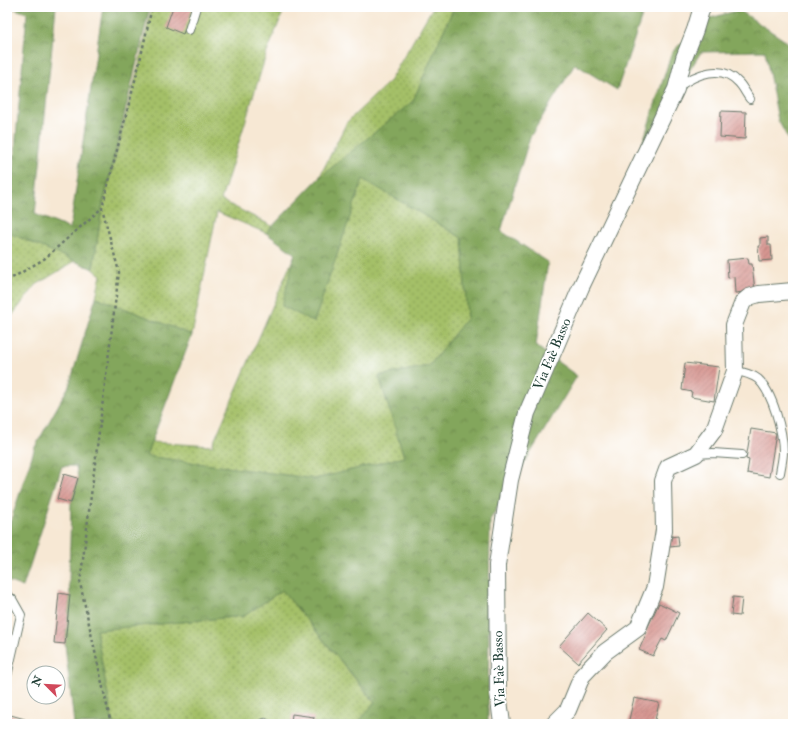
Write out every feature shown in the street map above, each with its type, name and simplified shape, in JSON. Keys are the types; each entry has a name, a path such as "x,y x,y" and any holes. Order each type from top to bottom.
{"street":[{"name":"Via Faè Basso","path":"502,724 498,692 497,565 510,480 527,413 581,287 676,89 684,58 702,7"},
{"path":"554,724 568,710 582,676 605,652 638,628 655,587 664,530 663,481 668,467 696,454 714,430 735,371 734,325 743,302 749,297 759,294 793,291"}],"lane":[{"path":"189,30 196,7"},
{"path":"676,89 698,76 713,72 726,74 739,82 750,99"},
{"path":"735,371 751,374 759,380 768,393 777,416 781,437 783,452 780,473"},
{"path":"696,454 713,453 742,455"},
{"path":"7,595 12,599 21,615 7,676"}],"path":[{"path":"111,724 80,583 119,272 102,208 152,7"},
{"path":"7,281 44,259 102,208"}],"green space":[{"path":"9,7 56,7 35,214 70,229 103,7 150,7 102,208 93,269 7,232 7,218 10,206 27,13"},
{"path":"152,7 285,7 266,55 221,200 272,226 266,233 217,212 192,335 96,297 101,275 93,269 102,208 139,65"},
{"path":"433,7 454,7 413,101 319,178 347,122 389,82"},
{"path":"454,7 645,7 617,90 575,64 530,137 501,231 548,262 536,346 577,376 490,520 488,724 357,724 375,702 282,590 244,616 96,630 113,724 74,724 65,644 70,595 71,503 78,478 76,466 62,466 23,587 7,581 7,532 35,447 69,386 96,297 192,335 146,456 315,479 404,457 379,376 429,366 467,318 462,238 363,179 314,322 282,306 295,254 266,233 319,178 413,101"},
{"path":"739,10 793,46 793,148 778,120 765,51 701,52 641,148 672,52 707,19"},
{"path":"363,178 462,238 467,318 429,366 379,376 404,457 315,479 145,456 151,442 212,446 295,254 283,305 314,322"},
{"path":"7,232 75,261 36,285 7,322"},
{"path":"282,590 375,703 357,724 113,724 96,630 244,616"}],"building":[{"path":"173,7 193,7 183,34 166,27"},
{"path":"721,111 746,112 745,139 720,137"},
{"path":"768,237 768,245 771,245 772,260 759,261 758,246 760,246 760,238"},
{"path":"748,258 749,264 752,264 755,291 735,293 734,277 728,278 727,260"},
{"path":"685,363 719,367 714,401 691,397 692,392 682,390"},
{"path":"751,429 776,433 769,477 747,473 749,460 746,459"},
{"path":"64,474 78,478 71,503 57,499"},
{"path":"678,536 679,546 670,547 670,537"},
{"path":"59,593 70,595 65,644 54,643"},
{"path":"733,597 742,598 740,616 731,615"},
{"path":"659,603 679,613 666,641 662,639 653,656 639,650"},
{"path":"588,613 607,630 578,663 559,646"},
{"path":"634,698 659,703 654,724 628,724"},
{"path":"7,714 25,719 24,724 7,724"},
{"path":"292,714 314,717 313,724 283,724 283,721 291,722"}]}
